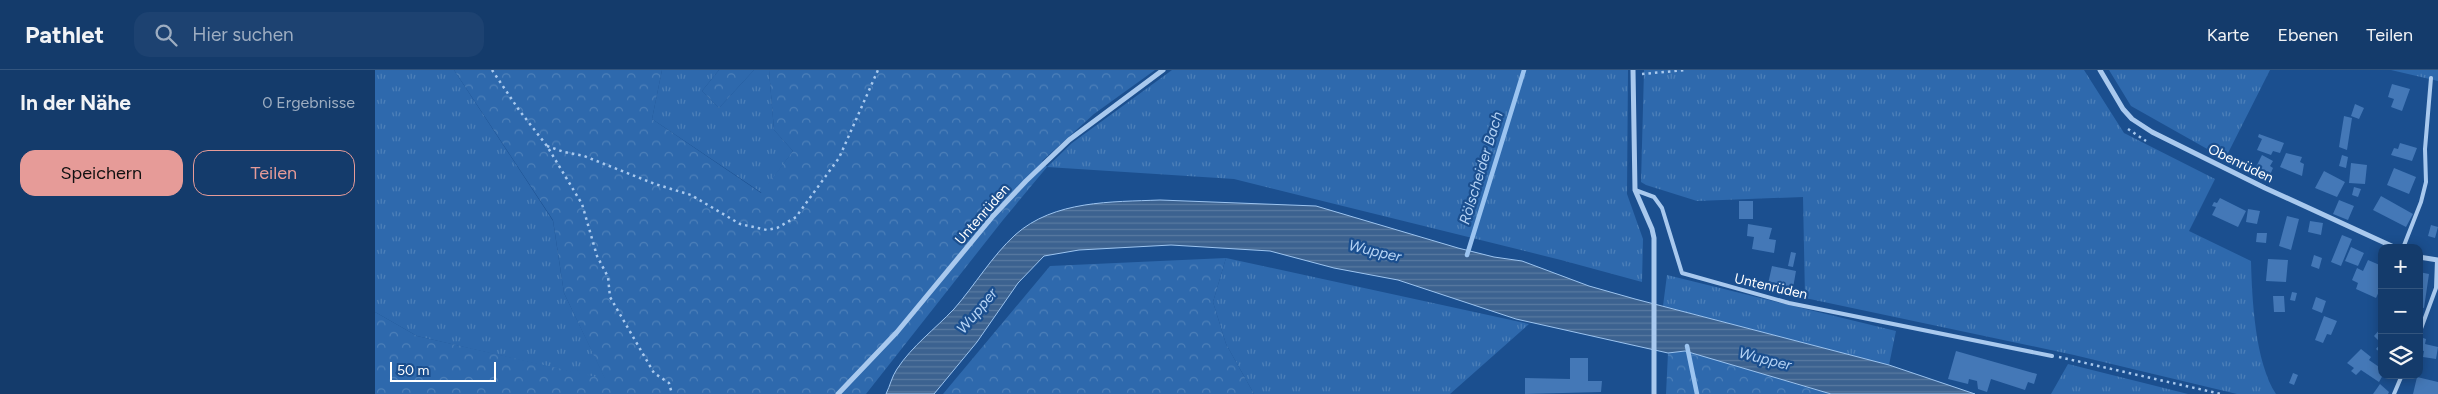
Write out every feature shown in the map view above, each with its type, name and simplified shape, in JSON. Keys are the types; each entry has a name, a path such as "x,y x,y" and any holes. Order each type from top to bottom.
{"street":[{"name":"Untenrüden","path":"838,394 897,332 993,216 1033,175 1069,140 1096,118 1163,70"},
{"name":"Obenrüden","path":"2100,70 2123,109 2133,119 2152,132 2388,244"},
{"path":"1633,73 1635,190 1652,229 1654,253 1654,394"},
{"path":"2423,258 2438,260"}],"lane":[{"path":"2405,244 2427,182 2425,149 2431,78"},
{"name":"Untenrüden","path":"1635,190 1654,197 1662,208 1682,273 1775,300 2052,356"},
{"path":"2423,323 2436,288 2438,260"},
{"path":"2394,394 2400,379"}],"path":[{"path":"492,70 519,110 547,146 582,204 597,256 608,277 610,297 654,373 669,383 672,394"},
{"path":"547,146 585,156 655,184 691,195 740,224 767,230 777,228 796,217 839,158 878,70"},
{"path":"1633,73 1686,70"},
{"path":"2052,356 2221,394"}],"green space":[{"path":"375,70 454,70 553,221 564,293 606,380 417,336 375,312"},
{"path":"454,70 662,70 652,119 761,193 793,151 774,130 769,70 1155,70 1094,114 1042,161 1047,167 866,394 375,394 375,312 417,336 605,379 564,293 553,220"},
{"path":"662,70 719,70 702,91 719,108 754,70 769,70 774,130 793,151 762,193 652,119"},
{"path":"719,70 754,70 719,108 702,91"},
{"path":"1172,70 1628,70 1627,194 1643,239 1642,282 1561,260 1234,179 1047,167 1072,143"},
{"path":"1644,70 2084,70 2124,133 2215,179 2189,231 2251,261 2252,293 2259,348 2263,365 2276,394 2237,394 2074,355 1805,298 1803,197 1697,201 1641,182"},
{"path":"2109,70 2270,70 2225,159 2131,106"},
{"path":"2391,70 2438,70 2438,81"},
{"path":"1226,258 1529,324 1450,394 1254,394 1226,344 1213,302"},
{"path":"1226,258 1213,302 1226,344 1254,394 943,394 1050,266"},
{"path":"1667,275 1896,331 1889,365 1663,306"},
{"path":"1685,351 1831,394 1666,394 1668,353"},
{"path":"2068,364 2188,394 2051,394"}],"water":[{"name":"Wupper","path":"1160,200 1316,206 1458,248 1494,257 1522,261 1589,286 1635,299 1889,365 1975,394 1831,394 1685,351 1668,353 1516,319 1398,280 1334,268 1270,251 1171,245 1079,250 1044,256 1018,283 977,342 934,394 886,394 895,372 903,361 954,309 1007,243 1030,224 1047,215 1084,205"}],"building":[{"path":"2392,84 2410,89 2402,111 2391,107 2394,99 2388,97"},
{"path":"2355,104 2364,108 2359,119 2351,116"},
{"path":"2344,116 2352,118 2347,150 2339,147"},
{"path":"2259,134 2284,143 2280,153 2273,151 2271,155 2257,150 2262,139 2258,137"},
{"path":"2400,143 2417,148 2412,161 2391,155 2394,148 2398,149"},
{"path":"2286,153 2302,157 2300,162 2304,164 2302,176 2280,167"},
{"path":"2262,155 2273,161 2270,166 2273,168 2267,182 2252,175"},
{"path":"2342,155 2348,157 2346,168 2339,166"},
{"path":"2351,163 2367,165 2365,184 2349,183"},
{"path":"2394,168 2416,177 2409,194 2387,185"},
{"path":"2324,171 2345,182 2337,197 2315,188"},
{"path":"2354,187 2361,189 2358,197 2352,195"},
{"path":"2381,196 2413,214 2406,227 2373,210"},
{"path":"2220,198 2246,211 2238,227 2212,215 2216,207 2212,206"},
{"path":"2339,200 2354,206 2348,220 2333,214"},
{"path":"1739,201 1753,201 1753,219 1739,219"},
{"path":"2248,209 2260,211 2257,224 2246,222"},
{"path":"2287,216 2299,219 2291,250 2279,246"},
{"path":"2310,221 2323,223 2321,235 2308,232"},
{"path":"1748,224 1772,228 1769,239 1776,240 1774,253 1752,249 1754,237 1747,236"},
{"path":"2431,225 2438,227 2435,238 2428,236"},
{"path":"2257,233 2267,233 2266,243 2256,242"},
{"path":"2342,235 2352,239 2341,266 2331,262"},
{"path":"2351,247 2364,253 2358,266 2345,261"},
{"path":"1791,252 1796,253 1793,267 1788,266"},
{"path":"2314,255 2322,258 2319,269 2311,266"},
{"path":"2268,259 2288,260 2286,282 2266,281"},
{"path":"2368,260 2378,264 2378,294 2376,298 2356,289 2358,283 2352,280 2357,268 2363,271"},
{"path":"1772,266 1796,271 1793,288 1768,284"},
{"path":"2423,273 2429,274 2423,308"},
{"path":"2292,292 2297,293 2295,301 2290,300"},
{"path":"2273,296 2284,296 2285,312 2274,312"},
{"path":"2316,297 2326,301 2322,313 2312,309"},
{"path":"2324,316 2337,321 2331,335 2327,334 2323,343 2315,340"},
{"path":"2378,332 2378,340 2374,336"},
{"path":"2423,338 2426,339 2425,344 2438,347 2436,359 2423,357"},
{"path":"2361,349 2371,357 2369,360 2378,366 2378,379 2381,379 2379,382 2361,370 2356,375 2351,371 2354,368 2347,363"},
{"path":"1956,351 2037,374 2034,384 2028,382 2025,390 1991,379 1987,392 1978,389 1977,381 1969,379 1968,384 1948,379"},
{"path":"1570,358 1588,358 1588,381 1602,381 1601,392 1525,394 1525,378 1570,379"},
{"path":"2293,373 2298,375 2294,385 2289,383"},
{"path":"2417,379 2438,382 2438,394 2413,394"},
{"path":"2380,384 2389,392 2388,394 2373,394"}],"waterway":[{"name":"Rölscheider Bach","path":"1467,255 1524,70"},
{"path":"1687,346 1697,394"}]}
